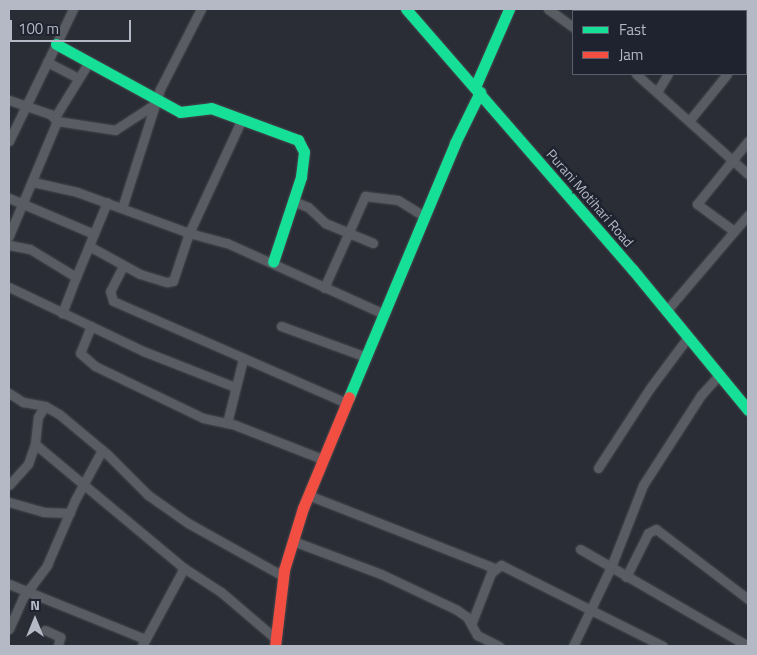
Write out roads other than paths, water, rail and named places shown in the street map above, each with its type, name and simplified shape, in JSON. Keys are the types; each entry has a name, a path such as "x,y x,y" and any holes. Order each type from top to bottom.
{"street":[{"path":"9,141 73,9"},
{"path":"122,208 155,101 201,9"},
{"name":"Purani Motihari Road","path":"406,9 667,310 748,410"},
{"path":"276,643 283,576 308,495 509,9"},
{"path":"548,9 572,26"},
{"path":"747,50 748,43"},
{"path":"56,44 155,101 180,112 211,108 289,135 302,145 303,166 273,262"},
{"path":"47,62 78,78"},
{"path":"9,236 33,182 56,119 78,78 89,62"},
{"path":"637,75 748,174"},
{"path":"657,92 667,75"},
{"path":"689,121 726,75"},
{"path":"9,100 26,105 56,119 115,130 155,101"},
{"path":"88,246 123,266 156,280 173,280 189,233 242,119"},
{"path":"734,231 697,204 734,162 748,142"},
{"path":"33,182 77,192 189,233 219,240 273,262 324,288 384,314"},
{"path":"324,288 365,196 398,200 424,216"},
{"path":"9,198 94,234"},
{"path":"293,201 308,207 325,223 373,243"},
{"path":"62,313 107,202"},
{"path":"667,310 748,214"},
{"path":"9,245 30,249 76,276"},
{"path":"123,266 110,291 112,301 346,403"},
{"path":"9,287 143,351 235,387"},
{"path":"91,326 80,348 88,362 149,390 179,408 227,423 322,459"},
{"path":"281,326 366,357"},
{"path":"598,468 646,393 688,337"},
{"path":"227,423 242,359"},
{"path":"573,646 611,567 650,473 701,395 719,375"},
{"path":"9,407 12,396 31,405 45,406 102,450 148,495 188,523 283,576"},
{"path":"9,485 28,464 35,444 38,417 45,406"},
{"path":"35,444 184,568 221,592 276,643"},
{"path":"9,629 16,609 47,565 84,483 102,450"},
{"path":"308,495 494,568 501,565 511,568 590,611 662,646"},
{"path":"9,502 43,512 70,513"},
{"path":"626,577 648,532 656,528 748,599"},
{"path":"293,541 386,577 457,610 472,622 477,635 499,646"},
{"path":"580,549 748,646"},
{"path":"9,584 30,591 144,644 184,568"},
{"path":"472,622 494,568"},
{"path":"45,630 60,637 58,646"}]}
